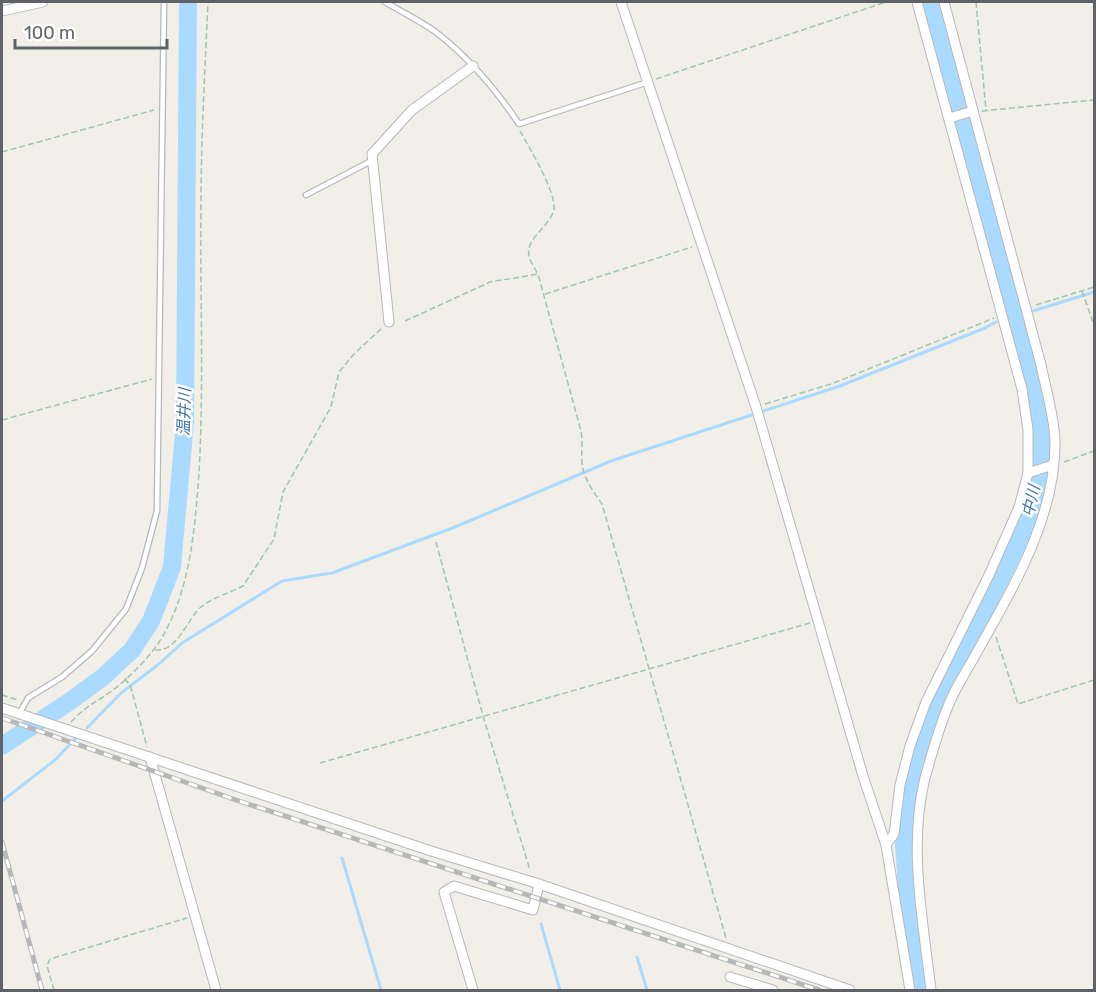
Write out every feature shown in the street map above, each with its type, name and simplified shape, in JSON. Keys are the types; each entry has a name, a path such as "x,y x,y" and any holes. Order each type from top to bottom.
{"street":[{"path":"2,11 43,2"},
{"path":"621,2 757,412 863,776 886,845 910,990"},
{"path":"886,845 894,834 900,785 910,746 926,702 989,575 1019,507 1030,472 1027,412 951,117 917,2"},
{"path":"931,990 920,893 917,838 925,780 949,703 1033,544 1046,503 1055,440 1050,406 1026,309 971,112 944,2"},
{"path":"389,322 372,154 412,110 473,66"},
{"path":"951,117 971,112"},
{"path":"1030,472 1051,466"},
{"path":"2,708 849,990"},
{"path":"150,757 216,990"},
{"path":"473,990 444,892 454,886 532,910 536,884"},
{"path":"730,977 773,990"}],"lane":[{"path":"20,714 25,702 62,677 92,651 126,609 158,512 164,2"},
{"path":"385,2 437,33 473,66 508,107 519,124 648,82"},
{"path":"306,195 373,160"}],"path":[{"path":"64,729 85,707 104,697 155,650 166,630 184,585 196,517 201,435 201,205 208,2"},
{"path":"648,82 886,2"},
{"path":"976,2 986,110"},
{"path":"971,112 1095,100"},
{"path":"2,152 164,108"},
{"path":"519,124 519,129 546,182 554,206 552,216 529,247 529,257 538,274 581,431 584,447 583,469 602,504 729,950"},
{"path":"544,295 700,244"},
{"path":"405,321 490,282 538,274"},
{"path":"1026,309 1095,287"},
{"path":"1082,291 1095,324"},
{"path":"757,412 1002,315"},
{"path":"155,650 161,651 173,642 202,606 243,586 247,581 274,539 283,492 332,407 339,372 354,354 389,322"},
{"path":"2,420 158,377"},
{"path":"1064,462 1095,452"},
{"path":"436,542 483,716 536,884"},
{"path":"320,763 819,621"},
{"path":"992,625 1018,704 1095,680"},
{"path":"125,678 131,688 150,757"},
{"path":"2,695 25,702"},
{"path":"54,990 46,966 50,958 195,916"}],"waterway":[{"name":"温井川","path":"2,746 103,677 132,650 151,621 172,567 185,422 188,2"},
{"name":"中川","path":"919,990 904,845 923,742 937,706 1016,548 1034,503 1042,447 1035,390 931,2"},
{"path":"1033,311 1094,292"},
{"name":"中川","path":"1007,319 1023,314"},
{"path":"1007,322 1017,320"},
{"path":"87,728 121,693 182,643 282,581 332,573 455,527 611,461 840,386 996,322"},
{"path":"2,801 55,760 77,737"},
{"path":"342,858 381,990"},
{"path":"541,924 560,990"},
{"path":"637,957 647,990"}],"railway":[{"path":"2,718 236,800 819,990"},
{"path":"2,842 42,990"}]}
